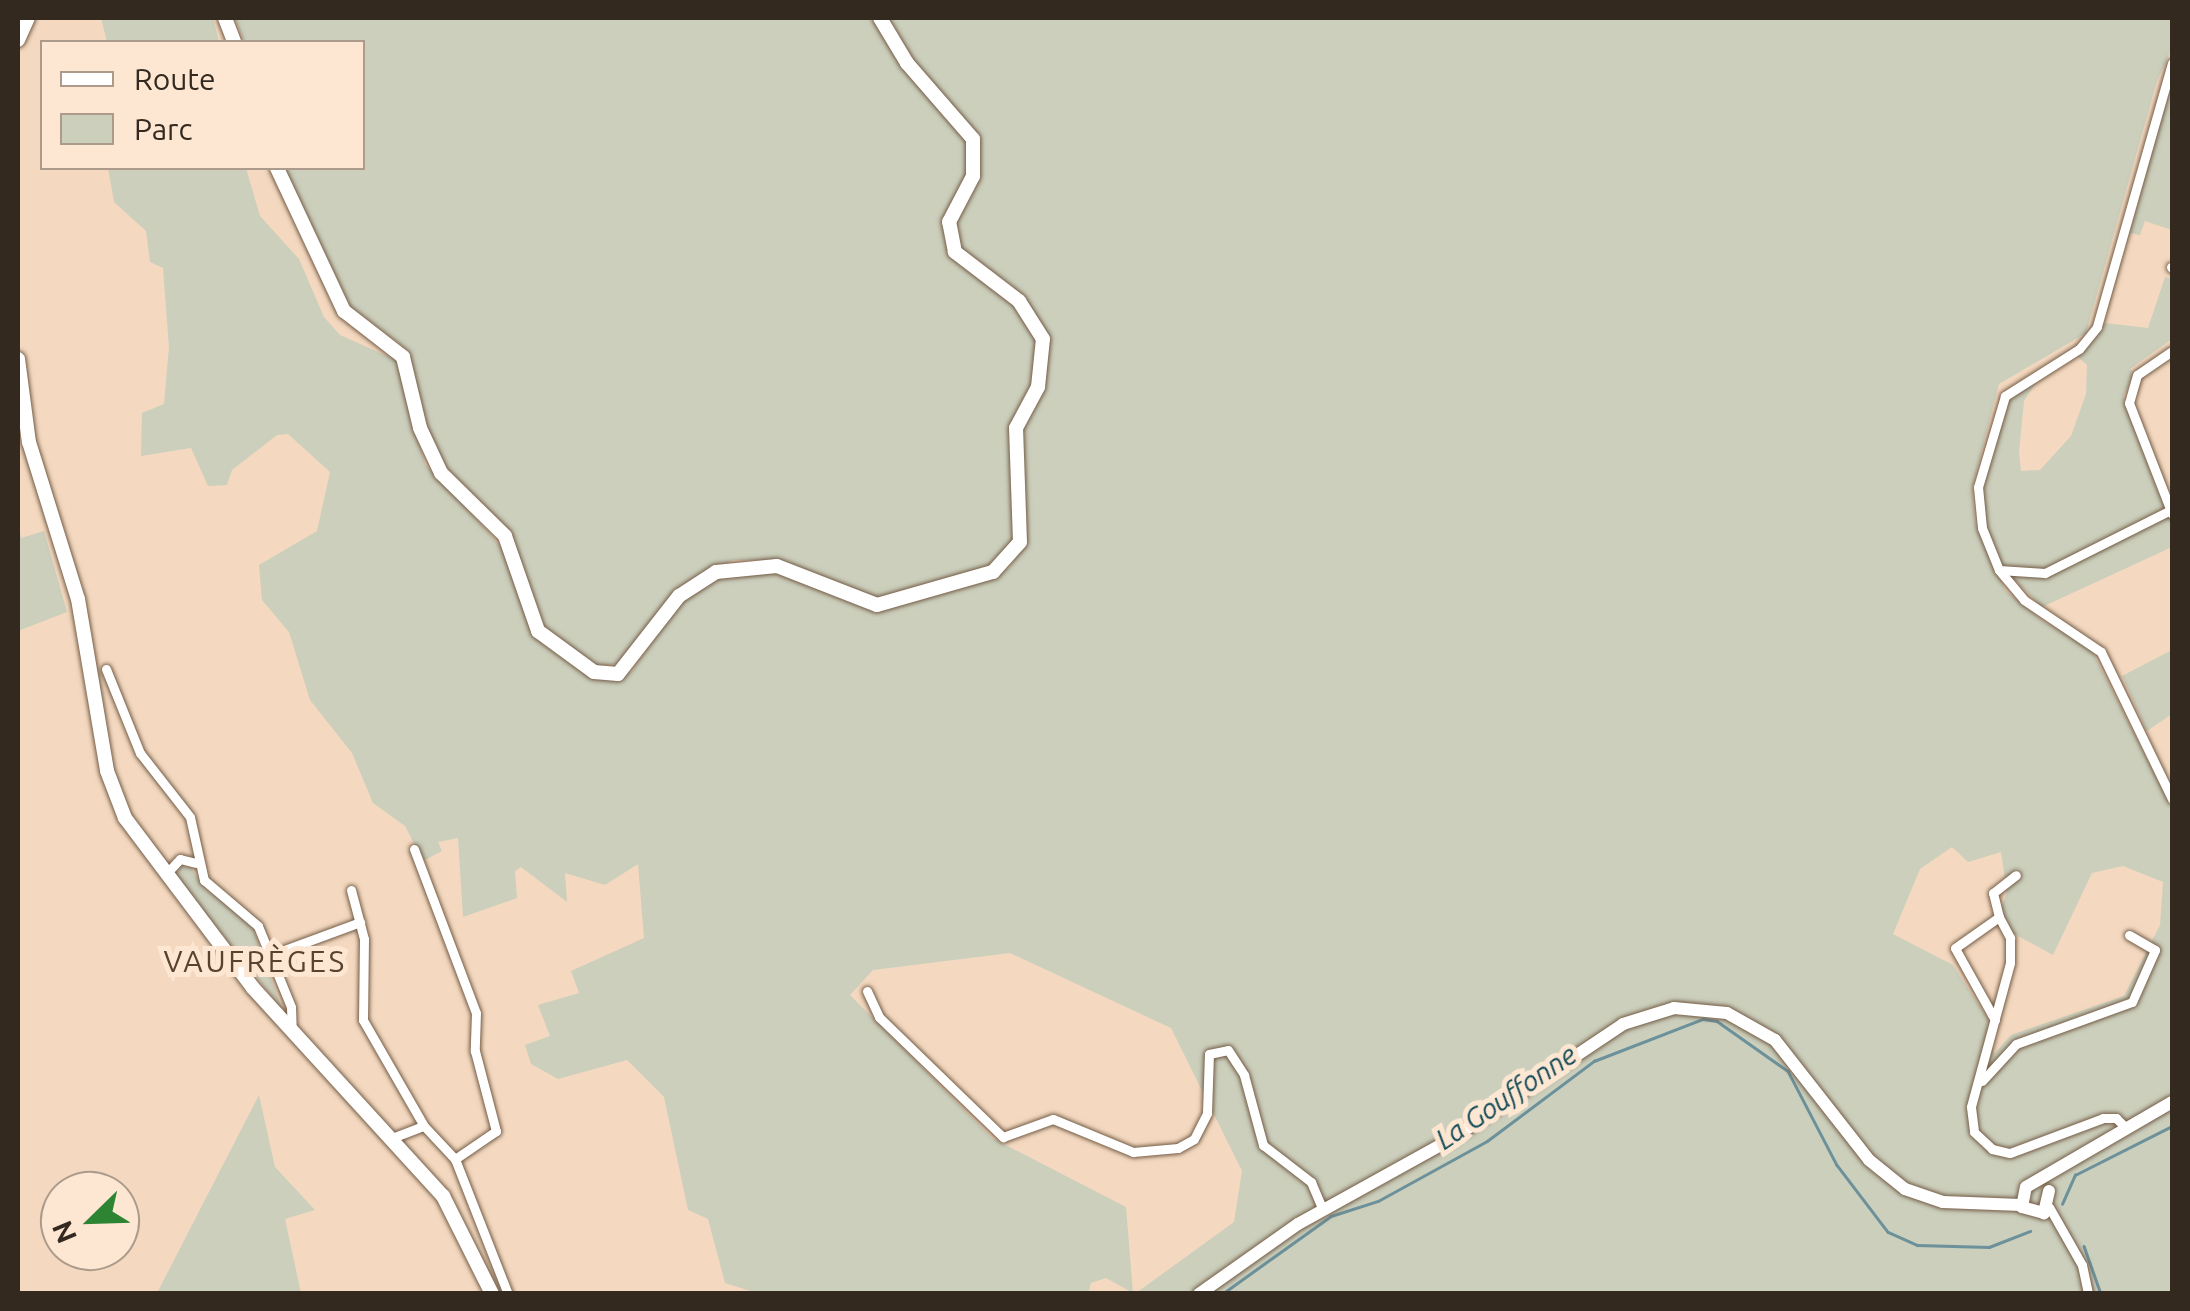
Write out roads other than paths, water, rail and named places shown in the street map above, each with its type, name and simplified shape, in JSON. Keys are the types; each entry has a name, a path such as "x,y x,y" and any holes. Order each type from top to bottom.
{"main road":[{"path":"18,40 28,18"},
{"path":"279,170 344,312 403,357 420,428 441,473 505,536 538,630 594,672 618,674 679,596 716,572 777,566 877,604 993,572 1020,542 1016,428 1038,387 1043,339 1019,301 955,252 949,222 973,176 973,140 906,63 880,18"},
{"path":"18,359 28,442 78,599 107,771 125,818 165,875 292,1032 443,1196 492,1294"}],"street":[{"path":"2172,63 2097,327 2079,349 2005,396 1978,487 1982,528 1999,570 2024,600 2101,652 2172,799"},
{"path":"1999,570 2045,573 2172,512 2129,392 2136,375 2172,351"},
{"path":"106,669 140,753 190,816 196,863 210,887 248,913 271,955 294,1019 292,1032"},
{"path":"414,849 476,1014 475,1052 496,1131 455,1159"},
{"path":"165,875 174,861 196,863"},
{"path":"2016,875 1993,892 2011,950 1971,1124 1985,1144 2000,1152 2029,1148 2109,1117 2126,1128"},
{"path":"351,890 360,922 363,1020 424,1126 455,1159 508,1294"},
{"path":"1996,1020 1955,948 1999,916"},
{"path":"271,955 360,922"},
{"path":"1980,1083 2016,1044 2132,1002 2154,950 2129,935"},
{"path":"867,992 878,1017 1003,1137 1054,1118 1133,1152 1178,1148 1194,1139 1207,1113 1209,1054 1228,1050 1244,1076 1263,1144 1312,1182 1322,1208"},
{"path":"1200,1294 1322,1208 1453,1138 1623,1024 1686,1007 1727,1013 1775,1040 1868,1160 1905,1190 1943,1202 2021,1199 2172,1102"},
{"path":"392,1138 424,1126"},
{"path":"2043,1188 2045,1210"},
{"path":"2021,1199 2045,1210 2061,1231 2082,1264 2088,1294"},
{"path":"1210,1294 1240,1264"}],"waterway":[{"name":"La Gouffonne","path":"1222,1294 1331,1216 1378,1201 1487,1141 1594,1061 1703,1019 1717,1021 1788,1071 1837,1165 1888,1232 1917,1245 1989,1247 2030,1231"},
{"name":"La Gouffonne","path":"2062,1204 2075,1175 2172,1126"},
{"path":"2084,1246 2101,1294"}],"district":[{"name":"VAUFRÈGES","path":"255,961"}]}
